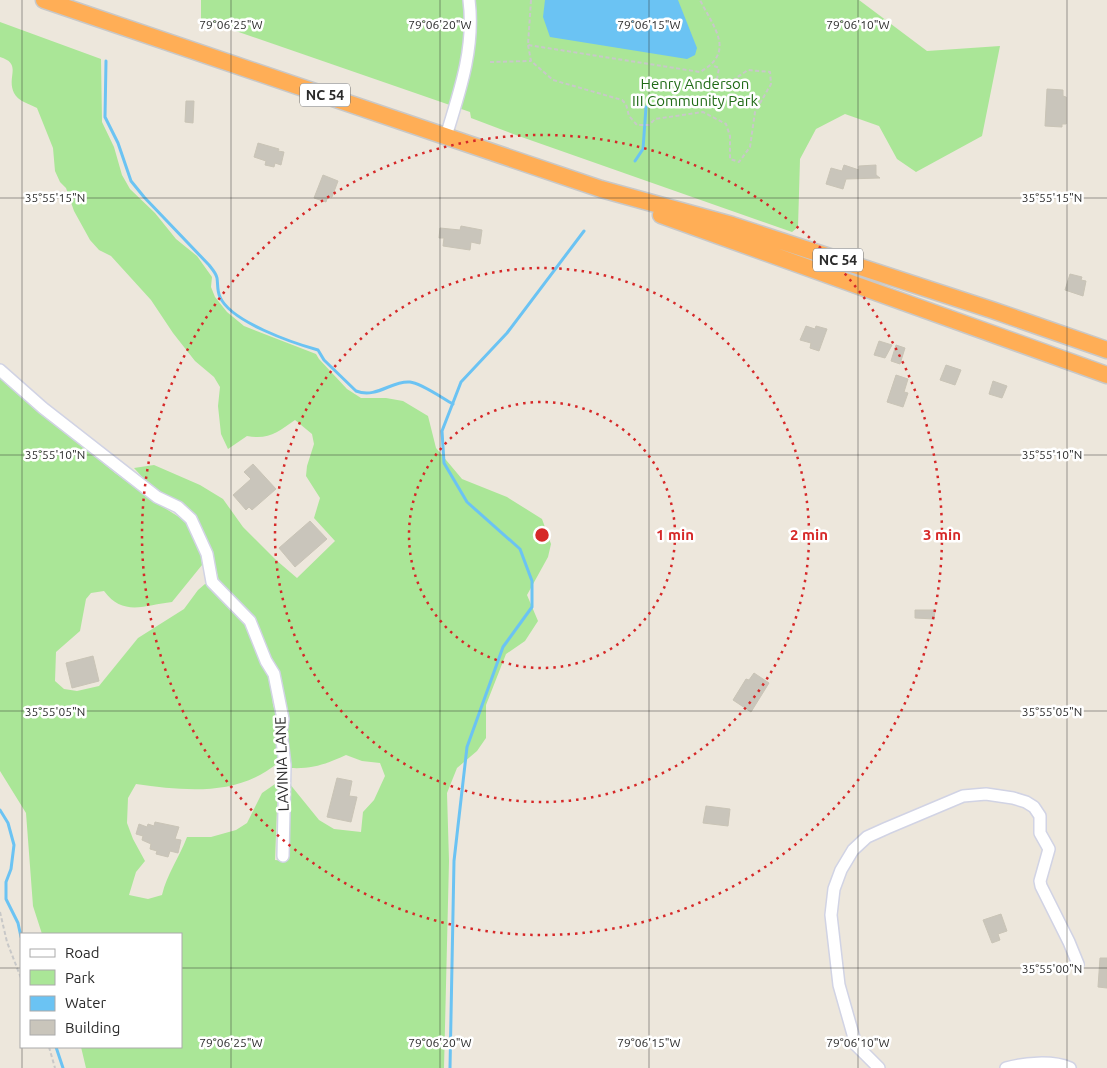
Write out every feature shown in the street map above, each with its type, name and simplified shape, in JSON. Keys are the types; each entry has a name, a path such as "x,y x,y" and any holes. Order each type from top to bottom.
{"highway":[{"name":"NC 54","path":"44,0 602,189 741,228 987,308 1107,350"},
{"name":"NC 54","path":"602,189 658,214 1107,375"}],"street":[{"path":"446,136 466,66 470,44 469,0"},
{"name":"LAVINIA LANE","path":"0,370 43,408 157,497 178,508 191,519 206,554 212,582 250,621 266,661 274,674 283,719 281,732 285,764 283,856"},
{"path":"879,1068 856,1045 839,985 831,915 834,889 841,870 853,850 867,837 963,796 999,795 1026,802 1038,812 1040,833 1050,849 1040,881 1041,886 1078,964"},
{"path":"1006,1068 1039,1064 1070,1068"}],"path":[{"path":"531,0 528,45 531,61 552,80 622,100 626,104 629,116 637,125 649,125 655,119 703,112 726,124 730,136 730,159 739,162 750,147 756,112 770,84 770,72 748,70 730,82 717,79 719,68 712,65"},
{"path":"528,45 700,72 712,65 720,54 720,38 700,0"},
{"path":"490,62 531,61"},
{"path":"0,912 7,942 20,975"},
{"path":"49,1048 55,1068"}],"green space":[{"name":"Henry Anderson III Community Park","path":"201,0 859,0 927,51 1000,46 982,136 916,172 897,159 879,126 845,114 816,129 800,159 798,227 792,232 513,134 471,118 470,112 201,19"},
{"path":"0,22 101,59 102,122 114,147 122,175 130,189 155,213 176,239 197,256 212,277 211,287 215,297 227,312 244,326 316,354 347,389 361,398 386,398 403,401 428,416 436,448 462,479 507,497 542,519 551,544 548,557 527,595 538,621 525,641 506,654 486,705 486,738 477,751 457,768 447,793 449,861 444,1068 86,1068 81,1048 182,1048 182,933 42,933 33,906 26,813 0,771 0,378 115,473 187,522 201,553 202,565 172,602 144,607 127,607 111,599 104,591 91,593 86,599 80,631 56,652 55,681 64,689 77,691 99,686 138,638 184,609 198,590 205,584 212,584 246,622 260,662 270,676 273,705 278,720 276,728 280,761 264,773 230,786 193,789 136,784 128,798 127,823 145,861 136,872 129,895 148,899 162,895 187,837 211,837 236,830 247,823 262,793 278,782 275,860 287,861 289,783 319,820 334,829 361,832 363,812 374,800 385,776 380,763 362,761 346,755 319,765 306,768 291,768 271,660 255,618 219,581 211,549 195,515 182,503 161,492 144,479 134,468 154,465 200,485 223,499 243,527 297,578 335,541 314,518 320,498 306,476 314,444 312,434 295,420 267,436 247,436 228,449 221,434 218,406 220,387 214,377 195,361 151,300 111,256 99,250 90,240 74,211 66,188 60,182 55,171 53,148 37,108 16,96 12,87 13,72 11,63 0,57"}],"water":[{"path":"545,0 678,0 697,48 695,55 687,59 550,37 543,17"}],"building":[{"path":"1047,89 1063,90 1063,96 1066,97 1066,124 1062,124 1062,127 1045,126"},
{"path":"186,101 194,101 193,123 185,122"},
{"path":"258,143 284,152 281,165 275,163 274,167 265,165 266,161 254,157"},
{"path":"844,165 859,170 859,166 876,165 876,175 880,178 846,179 843,189 826,184 831,168 842,171"},
{"path":"323,175 338,181 332,197 328,196 326,202 314,198"},
{"path":"461,226 482,230 480,244 471,242 470,250 443,246 444,238 439,238 440,228 460,230"},
{"path":"1070,274 1082,277 1081,280 1086,281 1083,296 1065,290"},
{"path":"806,326 815,329 816,326 827,329 819,351 810,348 811,343 800,340"},
{"path":"879,341 892,345 885,358 874,355"},
{"path":"896,345 905,348 900,364 891,361"},
{"path":"946,365 961,370 955,385 940,380"},
{"path":"896,375 908,379 904,392 908,393 903,407 887,402"},
{"path":"993,381 1007,386 1002,398 989,394"},
{"path":"253,464 276,489 252,510 249,507 246,510 233,495 251,479 244,472"},
{"path":"310,521 327,539 295,567 279,548"},
{"path":"915,610 935,610 934,619 915,618"},
{"path":"93,656 99,681 72,688 66,663"},
{"path":"754,673 769,683 751,712 733,700 746,679 749,680"},
{"path":"337,778 352,781 349,796 357,797 351,822 327,817"},
{"path":"706,806 730,809 728,826 703,823"},
{"path":"155,822 179,827 175,839 181,840 178,853 170,851 168,857 156,854 157,851 150,849 151,844 142,840 143,836 136,834 139,824 147,827 148,824 154,826"},
{"path":"1001,914 1007,931 998,934 1000,940 992,943 983,920"},
{"path":"1100,958 1107,958 1107,988 1098,987"}],"waterway":[{"path":"106,61 105,117 118,143 131,181 213,270 217,278 219,295 226,306 249,323 279,337 318,350 324,360 356,391 371,393 403,382 410,382 426,388 453,404"},
{"path":"635,161 643,149 646,107"},
{"path":"450,1068 454,861 467,747 503,647 532,607 532,581 520,549 467,502 444,463 442,431 461,382 507,333 584,231"},
{"path":"0,810 8,823 14,845 11,869 6,882 6,899 18,923 20,933"},
{"path":"56,1048 63,1068"}]}
